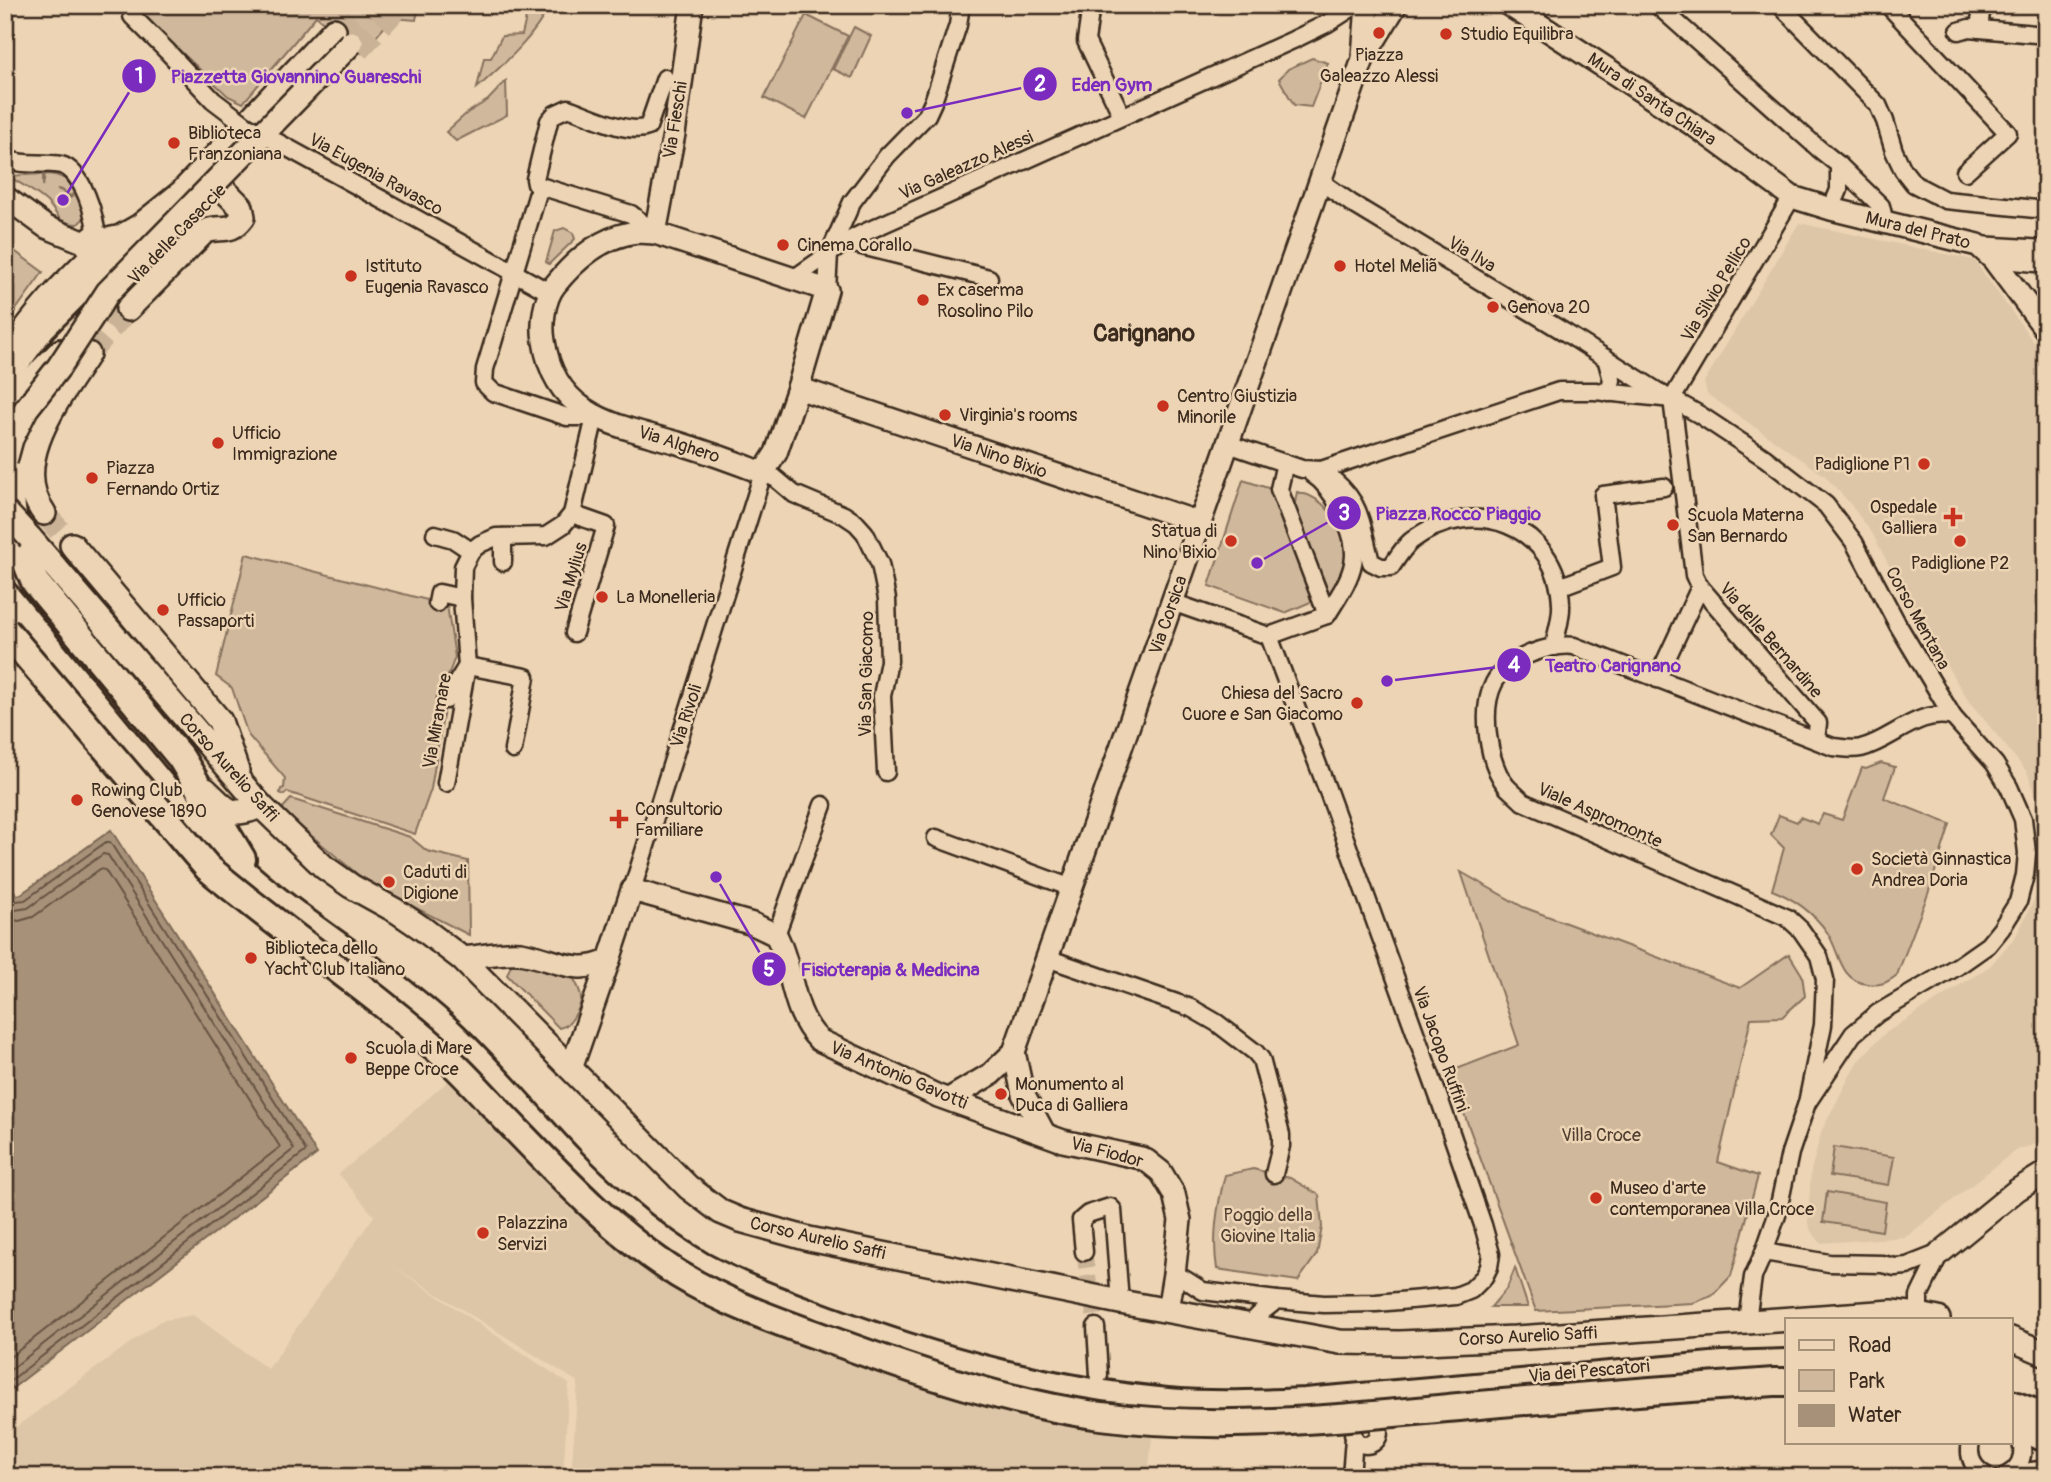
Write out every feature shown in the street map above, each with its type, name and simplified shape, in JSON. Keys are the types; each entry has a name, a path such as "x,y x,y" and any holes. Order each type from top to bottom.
{"highway":[{"path":"5,377 42,327 80,289 136,247 168,231"},
{"path":"5,409 18,382 117,300"},
{"path":"117,300 33,415 16,453 10,492 13,523 22,554 43,573 181,758 259,886"},
{"path":"5,595 217,849 259,886 446,1029 556,1146 615,1204 699,1265 763,1296 875,1337 965,1365 1086,1392 1170,1402 1305,1402 1723,1365 1785,1363"},
{"path":"5,630 208,869 376,997 452,1062 595,1209 642,1249 680,1275 721,1297 909,1369 970,1387 1098,1415 1164,1422 1252,1423 1340,1419 1785,1380"},
{"path":"2012,1404 2046,1417"},
{"path":"2012,1427 2046,1438"}],"main road":[{"path":"5,461 11,439 26,409 117,300 168,231 281,115 346,40"},
{"path":"5,359 29,322 101,243 181,194 346,40"},
{"name":"Via delle Casaccie","path":"117,300 220,190 346,40"},
{"path":"117,300 209,229 232,228 243,217 240,207 220,190 181,194"},
{"path":"44,513 35,496 33,485 35,449 47,419 88,354"},
{"name":"Corso Aurelio Saffi","path":"5,511 30,538 43,573 261,806 324,867 415,923 461,958 688,1187 721,1212 809,1239 1120,1302 1360,1344 1515,1338 1785,1319"},
{"path":"5,526 13,556 29,588 167,752 220,804 233,813 241,814 261,806"},
{"path":"72,545 220,721 241,783"},
{"name":"Corso Aurelio Saffi","path":"1795,1318 1926,1310"},
{"path":"2012,1339 2046,1354"}],"street":[{"name":"Via Fieschi","path":"655,233 674,134 692,5"},
{"path":"763,473 776,453 798,388 827,290 829,254 852,202 863,186 887,156 927,115 958,25 961,5"},
{"path":"1091,5 1086,41 1122,116"},
{"name":"Via Galeazzo Alessi","path":"793,279 846,242 1328,23 1356,5"},
{"path":"1363,59 1367,5"},
{"path":"1363,59 1396,5"},
{"name":"Mura di Santa Chiara","path":"1509,5 1698,128 1792,197"},
{"path":"1657,5 1839,165 1881,206 1885,223"},
{"path":"1780,5 1878,105 1894,151 1903,170 1914,184 1945,200 2046,210"},
{"path":"1888,5 2008,133 1965,172"},
{"path":"1979,29 1982,5"},
{"name":"Via Eugenia Ravasco","path":"132,16 213,100 246,125 549,292"},
{"path":"1959,30 1969,28 2046,35"},
{"name":"Via Corsica","path":"948,1099 992,1074 1014,1052 1363,59"},
{"path":"655,233 631,214 540,186 536,184 536,179 549,121 555,114 568,108 640,130 648,127 665,78"},
{"path":"5,158 20,162 62,165 71,170 93,212 101,243"},
{"path":"1831,209 1839,190 1839,165"},
{"name":"Via Ilva","path":"1320,181 1351,203 1672,399"},
{"path":"540,186 505,298 485,369 484,383 493,392 567,417 595,417"},
{"path":"5,197 46,227 101,243"},
{"name":"Mura del Prato","path":"1792,197 1985,252 2046,249"},
{"name":"Via Silvio Pellico","path":"1672,399 1792,197"},
{"path":"595,417 569,396 556,381 542,332 549,292 565,272 603,241 626,233 655,233 827,290"},
{"path":"846,242 989,278"},
{"path":"1985,252 2046,264"},
{"path":"1985,252 2046,330"},
{"path":"1606,358 1612,380 1609,393"},
{"name":"Via Nino Bixio","path":"798,388 1200,523"},
{"name":"Corso Mentana","path":"1321,470 1559,391 1609,393 1672,399 1765,458 1826,505 1854,542 1898,625 1953,717 1995,764 2009,787 2020,811 2027,853 2018,902 1989,945 1878,1013 1853,1034 1807,1104"},
{"path":"1656,672 1697,581 1672,399"},
{"name":"Via Alghero","path":"595,417 702,450 763,473"},
{"name":"Via Mylius","path":"471,551 496,537 546,536 563,525 572,514 595,417"},
{"path":"1172,602 1269,636 1327,615 1351,572 1355,558 1354,544 1346,520 1321,480 1301,469 1228,444"},
{"path":"1285,463 1279,489 1327,615"},
{"path":"1301,469 1321,470 1341,484 1364,526 1371,562 1381,567 1391,567 1407,544 1420,535 1461,518 1491,519 1521,531 1544,553 1559,587 1562,607 1554,646 1574,646 1656,672 1833,747 1863,747 1933,714 1953,717"},
{"name":"Via San Giacomo","path":"763,473 775,478 794,494 844,515 856,523 865,533 880,564 887,598 889,661 882,696 886,772"},
{"name":"Via Rivoli","path":"609,960 763,473"},
{"path":"1559,587 1612,567 1603,495 1664,487"},
{"name":"Via Mylius","path":"572,514 606,526 574,633"},
{"path":"435,534 453,539 471,551 463,567 462,598 439,593 437,603"},
{"path":"503,537 503,562"},
{"name":"Via delle Bernardine","path":"1697,581 1818,723 1816,740"},
{"name":"Via Miramare","path":"446,783 467,666 462,598"},
{"name":"Via Jacopo Ruffini","path":"1174,1274 1203,1291 1324,1304 1376,1303 1456,1296 1471,1290 1484,1277 1491,1254 1438,1095 1325,782 1269,636"},
{"name":"Viale Aspromonte","path":"1554,646 1524,657 1504,669 1495,681 1489,700 1488,738 1495,763 1506,786 1523,802 1788,918 1801,930 1819,956 1825,979 1823,1025"},
{"name":"Via Miramare","path":"446,700 467,666"},
{"name":"Via Miramare","path":"467,666 526,677 513,750"},
{"path":"632,890 753,924 776,935 823,805"},
{"path":"936,838 1072,888"},
{"name":"Via Antonio Gavotti","path":"776,935 800,1015 809,1031 819,1040 938,1096 995,1115"},
{"path":"461,958 520,953 586,968 609,960"},
{"path":"1047,958 1191,1009 1217,1023 1255,1052 1261,1059 1281,1135 1274,1174"},
{"path":"571,1069 609,960"},
{"path":"1823,1025 1841,1037 1853,1034"},
{"name":"Corso Mentana","path":"1746,1321 1753,1277 1777,1215 1790,1153 1807,1104 1823,1025"},
{"path":"1014,1052 1023,1094 1044,1133"},
{"name":"Via Fiodor","path":"995,1115 1063,1141 1141,1158 1161,1172 1174,1194 1180,1220 1168,1310"},
{"path":"1764,1252 1829,1263 1907,1266 1940,1253 2017,1190 2046,1172"},
{"path":"1084,1252 1081,1220 1088,1214 1110,1207 1113,1210 1120,1302"},
{"path":"1926,1310 1940,1253"},
{"path":"1895,1267 1909,1278 1926,1310"},
{"path":"1248,1326 1278,1300"},
{"path":"1096,1327 1099,1375"},
{"name":"Via dei Pescatori","path":"1354,1477 1368,1434 1397,1415 1447,1402 1720,1379 1785,1380"},
{"path":"2012,1415 2046,1427"},
{"path":"2006,1476 2019,1465 2023,1452 2020,1439 2012,1428"},
{"path":"1969,1455 1980,1472 1989,1477"},
{"path":"2006,1476 2046,1469"}],"shaded area":[{"name":"Ospedale Galliera","path":"1799,223 1974,260 2046,359 2046,841 2041,807 2027,772 1968,700 1914,613 1872,533 1848,501 1824,475 1707,394 1704,382"},
{"path":"2046,848 2046,1141 2016,1150 1906,1237 1821,1243 1808,1223 1811,1171 1822,1130 1857,1062 1884,1034 1990,966 2016,936 2038,892"},
{"path":"453,1077 655,1266 1153,1429 1148,1477 571,1477 578,1382 391,1265 569,1384 563,1477 5,1477 5,1435 160,1321 193,1315 268,1369 374,1216 339,1174"}],"green space":[{"path":"152,5 419,5 416,20 392,18 362,53 316,16 243,103 228,96 142,15"},
{"path":"529,5 550,5 527,40 477,88 484,58 491,58 502,36 522,35"},
{"path":"806,15 848,36 806,119 764,98"},
{"path":"854,27 871,36 852,78 833,69"},
{"path":"1312,58 1328,63 1311,107 1294,105 1279,79 1288,69"},
{"path":"506,81 507,115 456,141 446,132 467,113 488,100"},
{"path":"43,174 43,186 45,174 50,174 64,178 78,191 70,196 57,189 70,198 78,193 86,216 78,224 59,218 43,198 8,176"},
{"path":"564,228 573,233 575,239 549,264 546,262 555,231"},
{"path":"5,244 43,272 10,318 5,314"},
{"path":"1243,480 1271,489 1313,601 1285,613 1209,586"},
{"path":"1297,492 1315,499 1330,511 1342,537 1345,566 1329,593 1294,508"},
{"path":"246,554 447,605 455,657 439,701 444,710 431,789 415,834 287,792 284,795 280,793 284,788 285,778 248,735 232,688 216,676"},
{"name":"Società Ginnastica Andrea Doria","path":"1881,763 1895,767 1884,798 1950,824 1928,894 1897,975 1883,983 1872,985 1858,982 1845,971 1827,932 1809,912 1788,897 1772,890 1784,848 1771,835 1779,815 1797,822 1800,817 1818,824 1823,814 1842,820 1862,768"},
{"path":"291,799 410,837 427,851 468,861 469,935 369,884 281,810"},
{"name":"Villa Croce","path":"1461,872 1523,907 1740,988 1789,954 1802,975 1805,996 1782,1017 1751,1018 1718,1162 1758,1176 1731,1276 1712,1296 1693,1303 1536,1311 1449,1072 1519,1045"},
{"path":"520,963 574,979 581,994 581,1003 568,1024 559,1028 507,975 511,965"},
{"path":"1834,1147 1894,1157 1889,1185 1830,1176"},
{"name":"Poggio della Giovine Italia","path":"1253,1169 1290,1178 1319,1195 1322,1227 1317,1254 1298,1281 1217,1269 1216,1222 1225,1175"},
{"path":"1827,1192 1886,1202 1882,1231 1823,1222"},
{"path":"1515,1268 1528,1307 1491,1307 1507,1288"}],"water":[{"path":"111,830 317,1154 5,1394 5,892 11,887 17,895 21,894"}],"tunnel":[{"path":"340,35 369,5"},
{"path":"358,50 400,5"},
{"path":"88,354 128,309"},
{"path":"44,513 72,545"},
{"path":"1084,1252 1096,1327"}],"place":[{"name":"Piazza Galeazzo Alessi","path":"1379,33"},
{"name":"Studio Equilibra","path":"1446,34"},
{"name":"Eden Gym","path":"907,113"},
{"name":"Biblioteca Franzoniana","path":"174,143"},
{"name":"Piazzetta Giovannino Guareschi","path":"63,200"},
{"name":"Cinema Corallo","path":"783,245"},
{"name":"Hotel Meliã","path":"1340,266"},
{"name":"Istituto Eugenia Ravasco","path":"351,276"},
{"name":"Ex caserma Rosolino Pilo","path":"923,300"},
{"name":"Genova 20","path":"1493,307"},
{"name":"Centro Giustizia Minorile","path":"1163,406"},
{"name":"Virginia's rooms","path":"945,415"},
{"name":"Ufficio Immigrazione","path":"218,443"},
{"name":"Padiglione P1","path":"1924,464"},
{"name":"Piazza Fernando Ortiz","path":"92,478"},
{"name":"Ospedale Galliera","path":"1953,517"},
{"name":"Scuola Materna San Bernardo","path":"1673,525"},
{"name":"Statua di Nino Bixio","path":"1231,541"},
{"name":"Padiglione P2","path":"1960,541"},
{"name":"Piazza Rocco Piaggio","path":"1257,563"},
{"name":"La Monelleria","path":"602,597"},
{"name":"Ufficio Passaporti","path":"163,610"},
{"name":"Teatro Carignano","path":"1387,681"},
{"name":"Chiesa del Sacro Cuore e San Giacomo","path":"1357,703"},
{"name":"Rowing Club Genovese 1890","path":"77,800"},
{"name":"Consultorio Familiare","path":"619,819"},
{"name":"Società Ginnastica Andrea Doria","path":"1857,869"},
{"name":"Fisioterapia & Medicina","path":"716,877"},
{"name":"Caduti di Digione","path":"389,882"},
{"name":"Biblioteca dello Yacht Club Italiano","path":"251,958"},
{"name":"Scuola di Mare Beppe Croce","path":"351,1058"},
{"name":"Monumento al Duca di Galliera","path":"1001,1094"},
{"name":"Museo d'arte contemporanea Villa Croce","path":"1596,1198"},
{"name":"Palazzina Servizi","path":"483,1233"}],"district":[{"name":"Carignano","path":"1144,333"}]}
